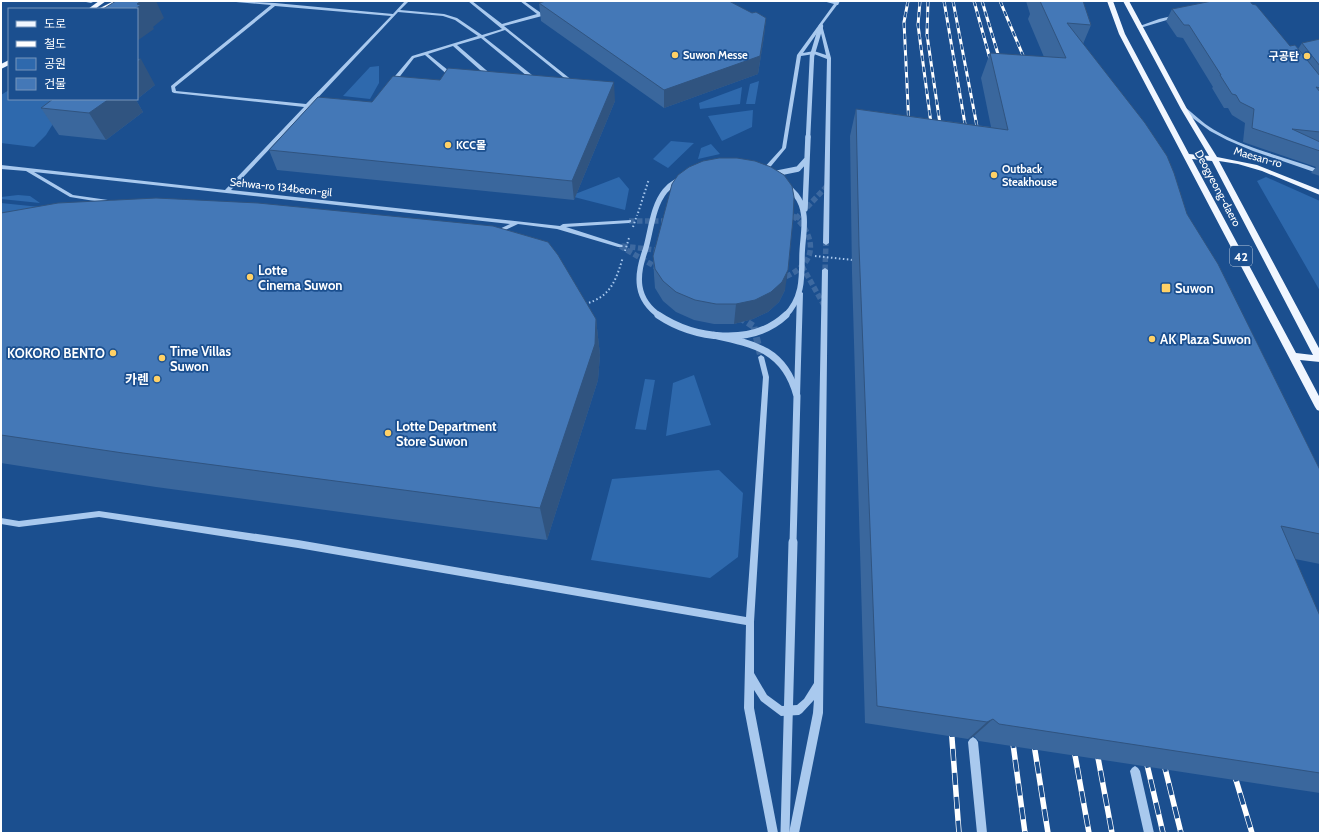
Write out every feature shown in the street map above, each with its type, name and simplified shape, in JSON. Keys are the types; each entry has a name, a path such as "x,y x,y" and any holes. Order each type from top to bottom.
{"main road":[{"path":"92,8 103,1"},
{"path":"103,8 118,1"},
{"name":"Deogyeong-daero","path":"1110,1 1122,34 1320,407"},
{"name":"Deogyeong-daero","path":"1126,1 1184,109 1214,158 1320,359"},
{"name":"Maesan-ro","path":"1187,156 1214,158 1244,164 1274,173 1320,192"},
{"path":"1294,356 1320,359"}],"street":[{"path":"83,1 92,2"},
{"path":"237,1 443,15 456,19 481,36 540,84"},
{"path":"227,191 407,1"},
{"path":"470,1 572,81 559,85"},
{"path":"522,1 541,15"},
{"path":"825,1 838,2"},
{"path":"766,170 784,148 799,54 838,2"},
{"path":"275,4 173,87 174,92 322,107"},
{"path":"389,86 413,57 554,11"},
{"path":"1139,27 1182,15"},
{"path":"821,26 829,58 826,243"},
{"path":"785,833 800,292 805,218 812,56 821,26"},
{"path":"453,44 494,80"},
{"path":"799,54 810,52 824,55 829,58"},
{"path":"425,53 458,82"},
{"path":"1184,109 1222,135 1246,146 1320,172"},
{"path":"797,396 790,376 778,360 759,349 737,341 687,330 665,320 649,307 640,291 638,275 659,202 666,190 678,180 695,173 708,171 736,170 773,174 786,172 798,169 807,158"},
{"name":"Sehwa-ro 134beon-gil","path":"1,167 558,227"},
{"path":"26,170 72,196 116,202"},
{"path":"758,173 777,181 793,192 802,204 805,218"},
{"path":"558,227 629,221"},
{"path":"491,235 517,222"},
{"path":"558,227 620,246"},
{"path":"794,833 818,713 825,270"},
{"path":"713,335 738,335 761,330 780,320 793,307 800,292"},
{"path":"761,357 766,376 750,622 749,708 773,833"},
{"path":"1,521 19,524 99,514 298,544 750,622"},
{"path":"749,673 764,698 781,711 799,710 807,702 818,685"},
{"path":"973,742 982,833"},
{"path":"1136,771 1149,833"}],"path":[{"path":"633,227 649,179"},
{"path":"583,304 596,302 604,297 609,290 618,274 629,238"},
{"path":"802,254 853,260"}],"green space":[{"path":"379,66 379,83 370,99 343,96 370,67"},
{"path":"759,81 755,104 746,104 750,84"},
{"path":"742,87 740,104 700,109 699,103"},
{"path":"8,91 8,100 55,100 56,119 46,135 34,147 1,143 1,95"},
{"path":"753,110 752,127 722,141 708,116"},
{"path":"671,141 694,143 668,168 653,159"},
{"path":"711,144 720,154 698,159 701,148"},
{"path":"619,177 629,189 625,210 570,196"},
{"path":"1266,177 1320,201 1320,291 1257,181"},
{"path":"18,195 30,196 40,203 1,199 1,197"},
{"path":"1,203 40,207 1,225"},
{"path":"694,375 711,425 666,436 673,383"},
{"path":"645,379 655,380 646,430 635,429"},
{"path":"719,470 743,493 738,557 710,578 591,560 612,479"}],"building":[{"path":"116,1 141,1 137,4 141,5 136,8 105,8"},
{"name":"Suwon Messe","path":"546,1 729,1 752,13 756,12 766,18 760,56 664,90 539,3"},
{"path":"1040,1 1083,1 1091,25 1067,23 1145,123 1167,156 1187,214 1218,264 1320,470 1320,534 1281,526 1320,616 1320,773 999,724 993,719 987,722 877,706 859,246 856,109 1008,130 990,53 1066,58"},
{"path":"1212,1 1250,1 1252,4 1256,5 1290,46 1295,45 1320,76 1320,88 1316,87 1320,92 1320,132 1292,129 1320,142 1320,151 1252,128 1254,109 1240,102 1236,95 1232,94 1189,25 1184,25 1172,9"},
{"path":"1320,39 1320,66 1302,43"},
{"name":"KCC몰","path":"448,68 614,82 572,181 269,150 318,97 372,102 393,76 440,80"},
{"path":"52,100 108,100 89,113 41,108"},
{"path":"719,158 737,158 755,161 771,167 784,175 792,186 794,197 788,270 782,282 771,292 755,300 736,304 716,304 695,300 676,292 663,281 655,269 653,256 672,184 678,175 689,167 703,161"},
{"path":"156,198 258,203 493,226 548,242 558,255 596,319 595,344 540,508 123,453 1,435 1,213 58,203"}],"tunnel":[{"path":"796,219 827,186"},
{"path":"740,200 758,202 776,207 793,215 796,219 805,229 810,249 804,264 788,275 767,282 743,283 718,279 697,269 681,253 678,246 677,235 679,228 686,218 700,209 715,204 740,200"},
{"path":"629,221 672,221"},
{"path":"825,270 826,243"},
{"path":"620,246 661,270"},
{"path":"622,246 664,251"},
{"path":"802,266 825,307"},
{"path":"739,317 753,326"},
{"path":"754,327 761,357"}],"railway":[{"path":"908,1 904,22 909,127"},
{"path":"920,1 918,25 932,131"},
{"path":"928,1 927,35 941,131"},
{"path":"944,1 967,136"},
{"path":"953,1 979,137"},
{"path":"974,1 992,66"},
{"path":"982,1 1001,64"},
{"path":"1000,1 1027,65"},
{"path":"951,725 959,833"},
{"path":"1012,736 1025,833"},
{"path":"1033,738 1048,833"},
{"path":"1073,744 1089,833"},
{"path":"1096,747 1112,833"},
{"path":"1145,756 1163,833"},
{"path":"1163,760 1181,833"},
{"path":"1233,770 1252,833"}],"place":[{"name":"Suwon Messe","path":"675,55"},
{"name":"구공탄","path":"1307,56"},
{"name":"KCC몰","path":"448,145"},
{"name":"Outback Steakhouse","path":"994,175"},
{"name":"Lotte Cinema Suwon","path":"250,277"},
{"name":"Suwon","path":"1166,288"},
{"name":"AK Plaza Suwon","path":"1152,339"},
{"name":"KOKORO BENTO","path":"113,353"},
{"name":"Time Villas Suwon","path":"162,358"},
{"name":"카렌","path":"157,379"},
{"name":"Lotte Department Store Suwon","path":"388,433"}]}
